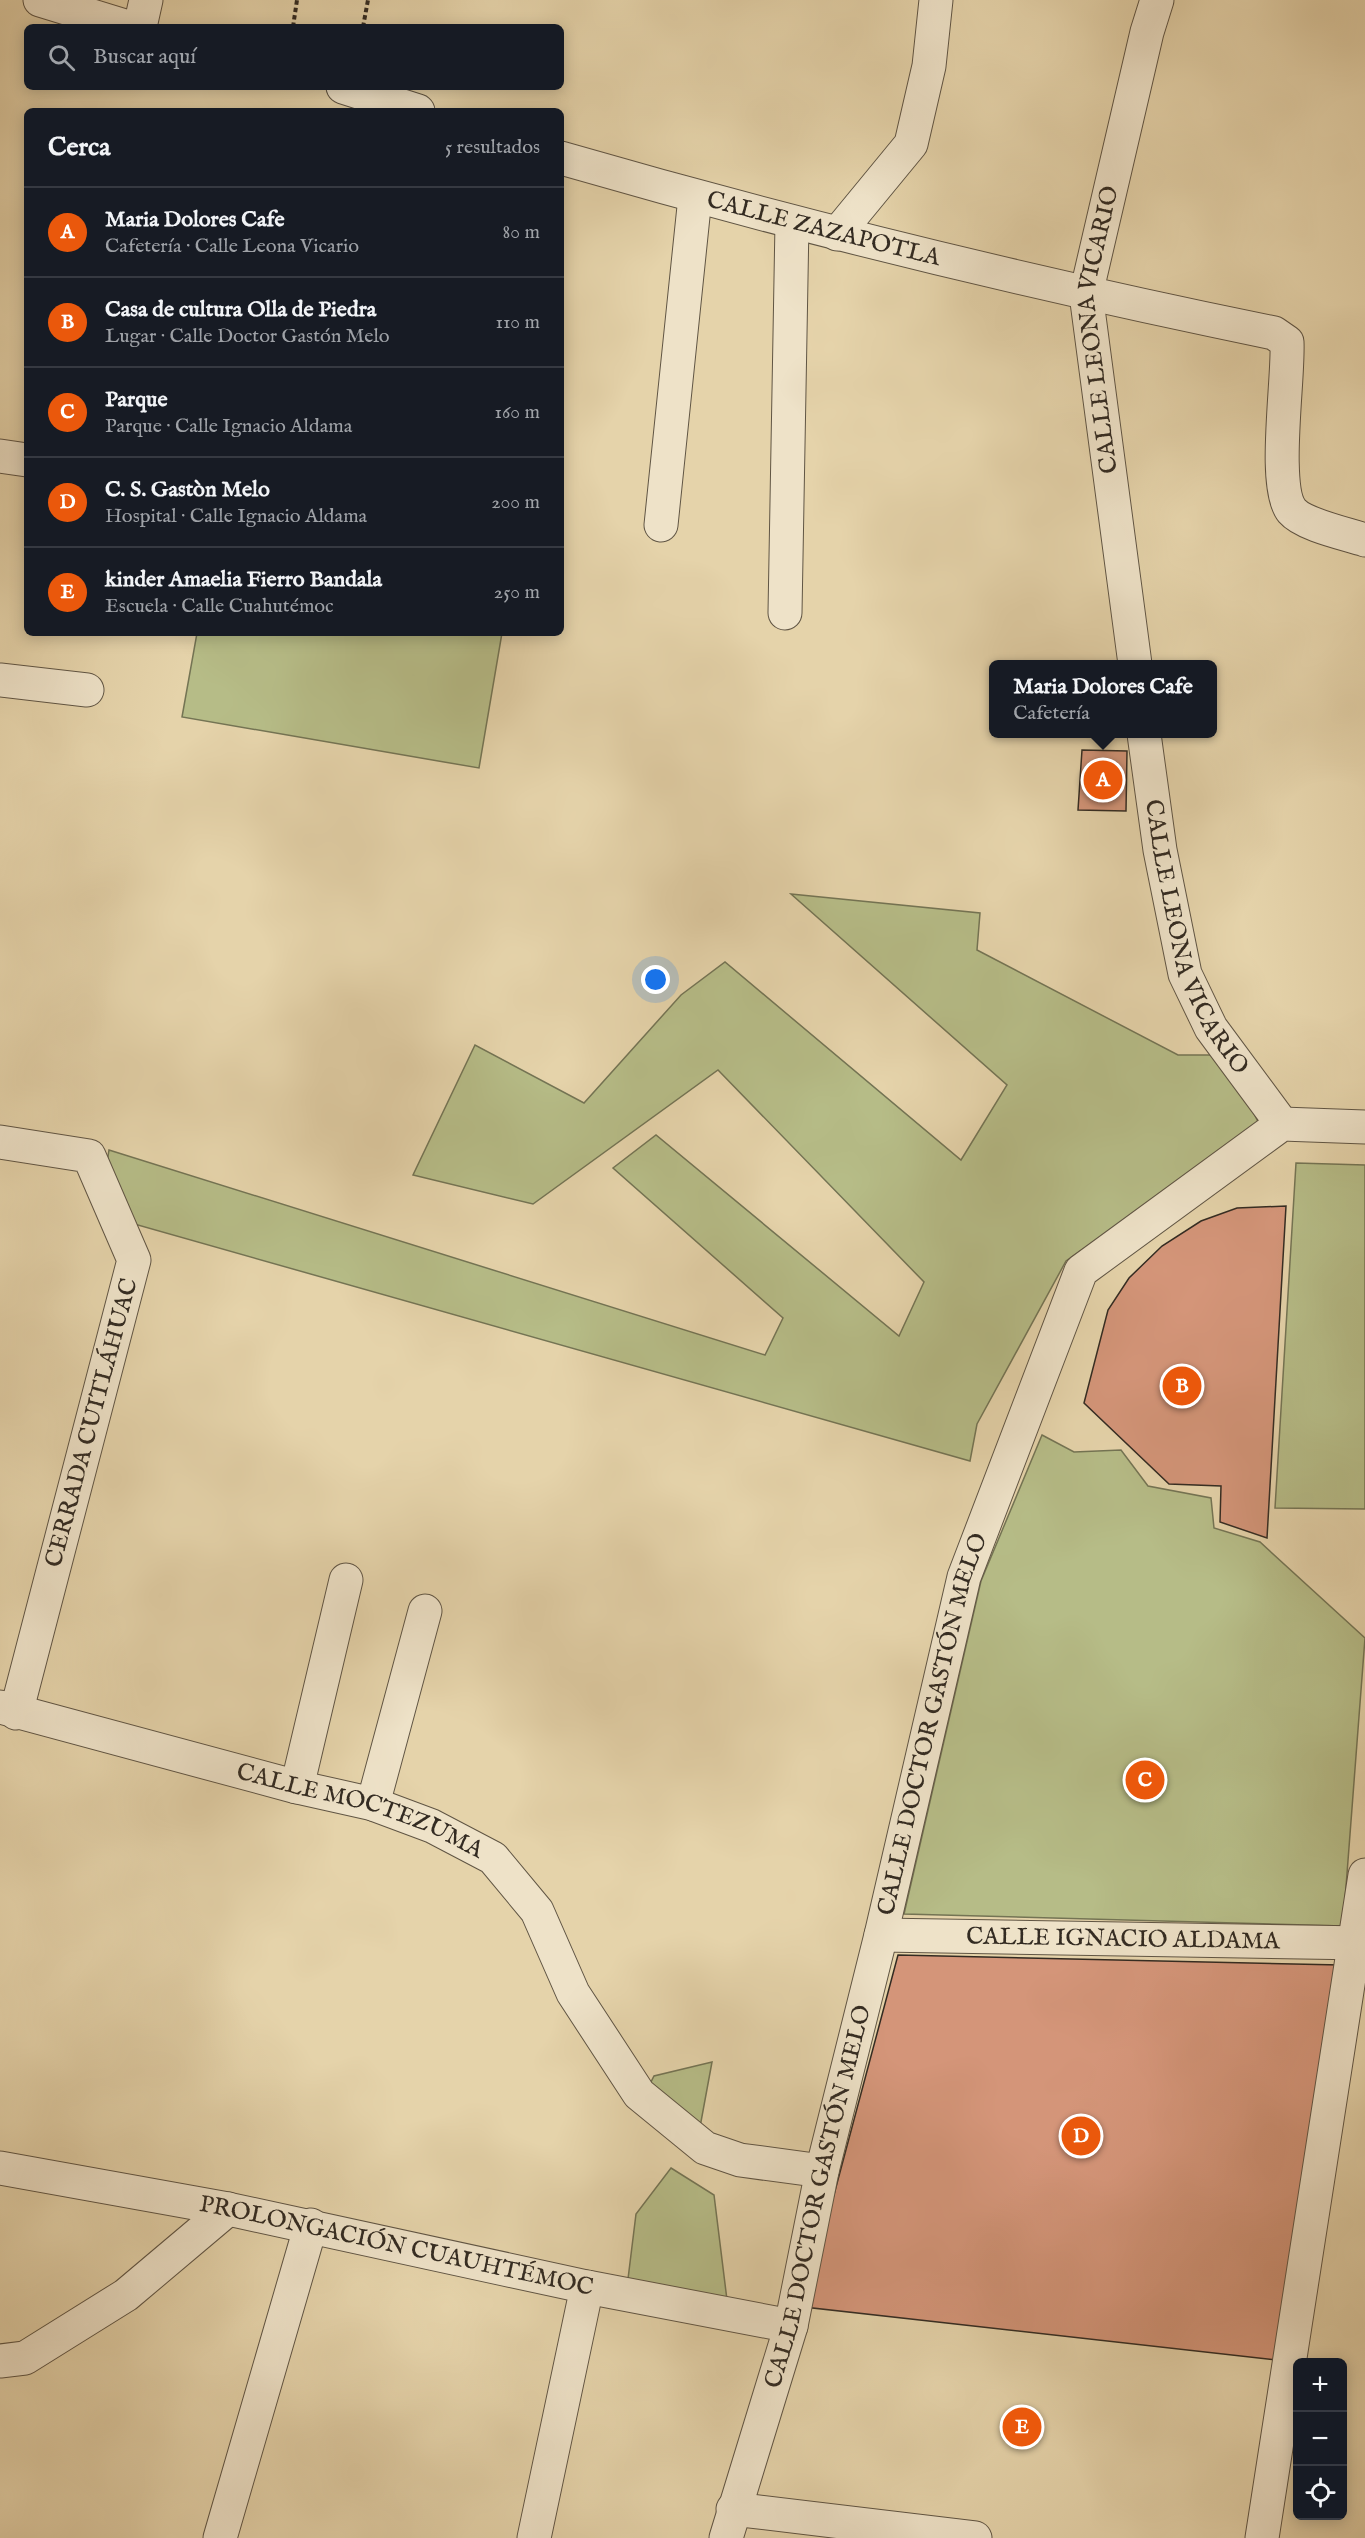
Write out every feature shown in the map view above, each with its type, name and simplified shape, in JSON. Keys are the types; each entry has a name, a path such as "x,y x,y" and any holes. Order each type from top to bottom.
{"street":[{"path":"40,0 118,24"},
{"path":"141,24 146,0"},
{"path":"837,234 911,144 929,66 936,0"},
{"name":"CALLE LEONA VICARIO","path":"1134,660 1086,294 1147,32 1157,0"},
{"path":"345,96 403,108"},
{"name":"CALLE ZAZAPOTLA","path":"564,159 792,223 1086,294 1274,333 1287,342 1288,360 1282,431 1286,496 1293,512 1307,521 1365,540"},
{"path":"661,525 695,197"},
{"path":"785,613 792,223"},
{"path":"0,456 24,460"},
{"path":"0,680 87,690"},
{"name":"CALLE LEONA VICARIO","path":"1145,738 1160,850 1185,974 1211,1028 1282,1124"},
{"path":"1282,1124 1365,1127"},
{"name":"CALLE DOCTOR GASTÓN MELO","path":"729,2524 791,2326 822,2171 881,1935 964,1576 1081,1271 1282,1124"},
{"name":"CERRADA CUITLÁHUAC","path":"0,1142 88,1156 134,1260 8,1710"},
{"path":"297,1787 346,1580"},
{"path":"373,1804 425,1611"},
{"name":"CALLE MOCTEZUMA","path":"8,1710 297,1787 373,1804 432,1826 494,1858 537,1911 573,1993 639,2094 705,2148 740,2160 822,2171"},
{"path":"1262,2538 1360,1943 1365,1875"},
{"name":"CALLE IGNACIO ALDAMA","path":"881,1935 1360,1943"},
{"name":"PROLONGACIÓN CUAUHTÉMOC","path":"0,2168 311,2225 587,2288 791,2326"},
{"path":"0,2361 25,2358 126,2295 228,2209"},
{"path":"220,2538 311,2225"},
{"path":"534,2538 587,2288"},
{"path":"729,2524 975,2538"}],"path":[{"path":"293,24 297,0"},
{"path":"364,24 368,0"}],"green space":[{"path":"196,636 501,636 479,768 182,717"},
{"path":"791,894 980,913 977,950 1178,1055 1226,1055 1260,1126 1066,1261 977,1424 970,1461 99,1214 109,1150 765,1355 783,1318 613,1168 656,1135 899,1336 924,1282 718,1070 533,1204 413,1175 475,1045 584,1103 681,995 725,962 961,1160 1007,1085"},
{"path":"1296,1163 1365,1165 1365,1509 1275,1508"},
{"path":"1042,1435 1074,1452 1121,1450 1148,1486 1211,1498 1214,1528 1260,1542 1365,1638 1343,1926 904,1914 981,1581"},
{"path":"712,2062 698,2138 640,2104 654,2076"},
{"path":"671,2168 714,2195 728,2308 628,2279 636,2214"}],"building":[{"path":"1082,750 1127,751 1126,811 1078,810"},
{"path":"1286,1206 1267,1538 1220,1522 1221,1486 1169,1484 1084,1403 1108,1310 1129,1278 1162,1246 1201,1221 1237,1208"},
{"path":"898,1955 1340,1965 1276,2360 804,2307"}],"place":[{"name":"Maria Dolores Cafe","path":"1103,780"},
{"name":"Casa de cultura Olla de Piedra","path":"1182,1386"},
{"name":"Parque","path":"1145,1780"},
{"name":"C. S. Gastòn Melo","path":"1081,2136"},
{"name":"kinder Amaelia Fierro Bandala","path":"1022,2427"}]}
